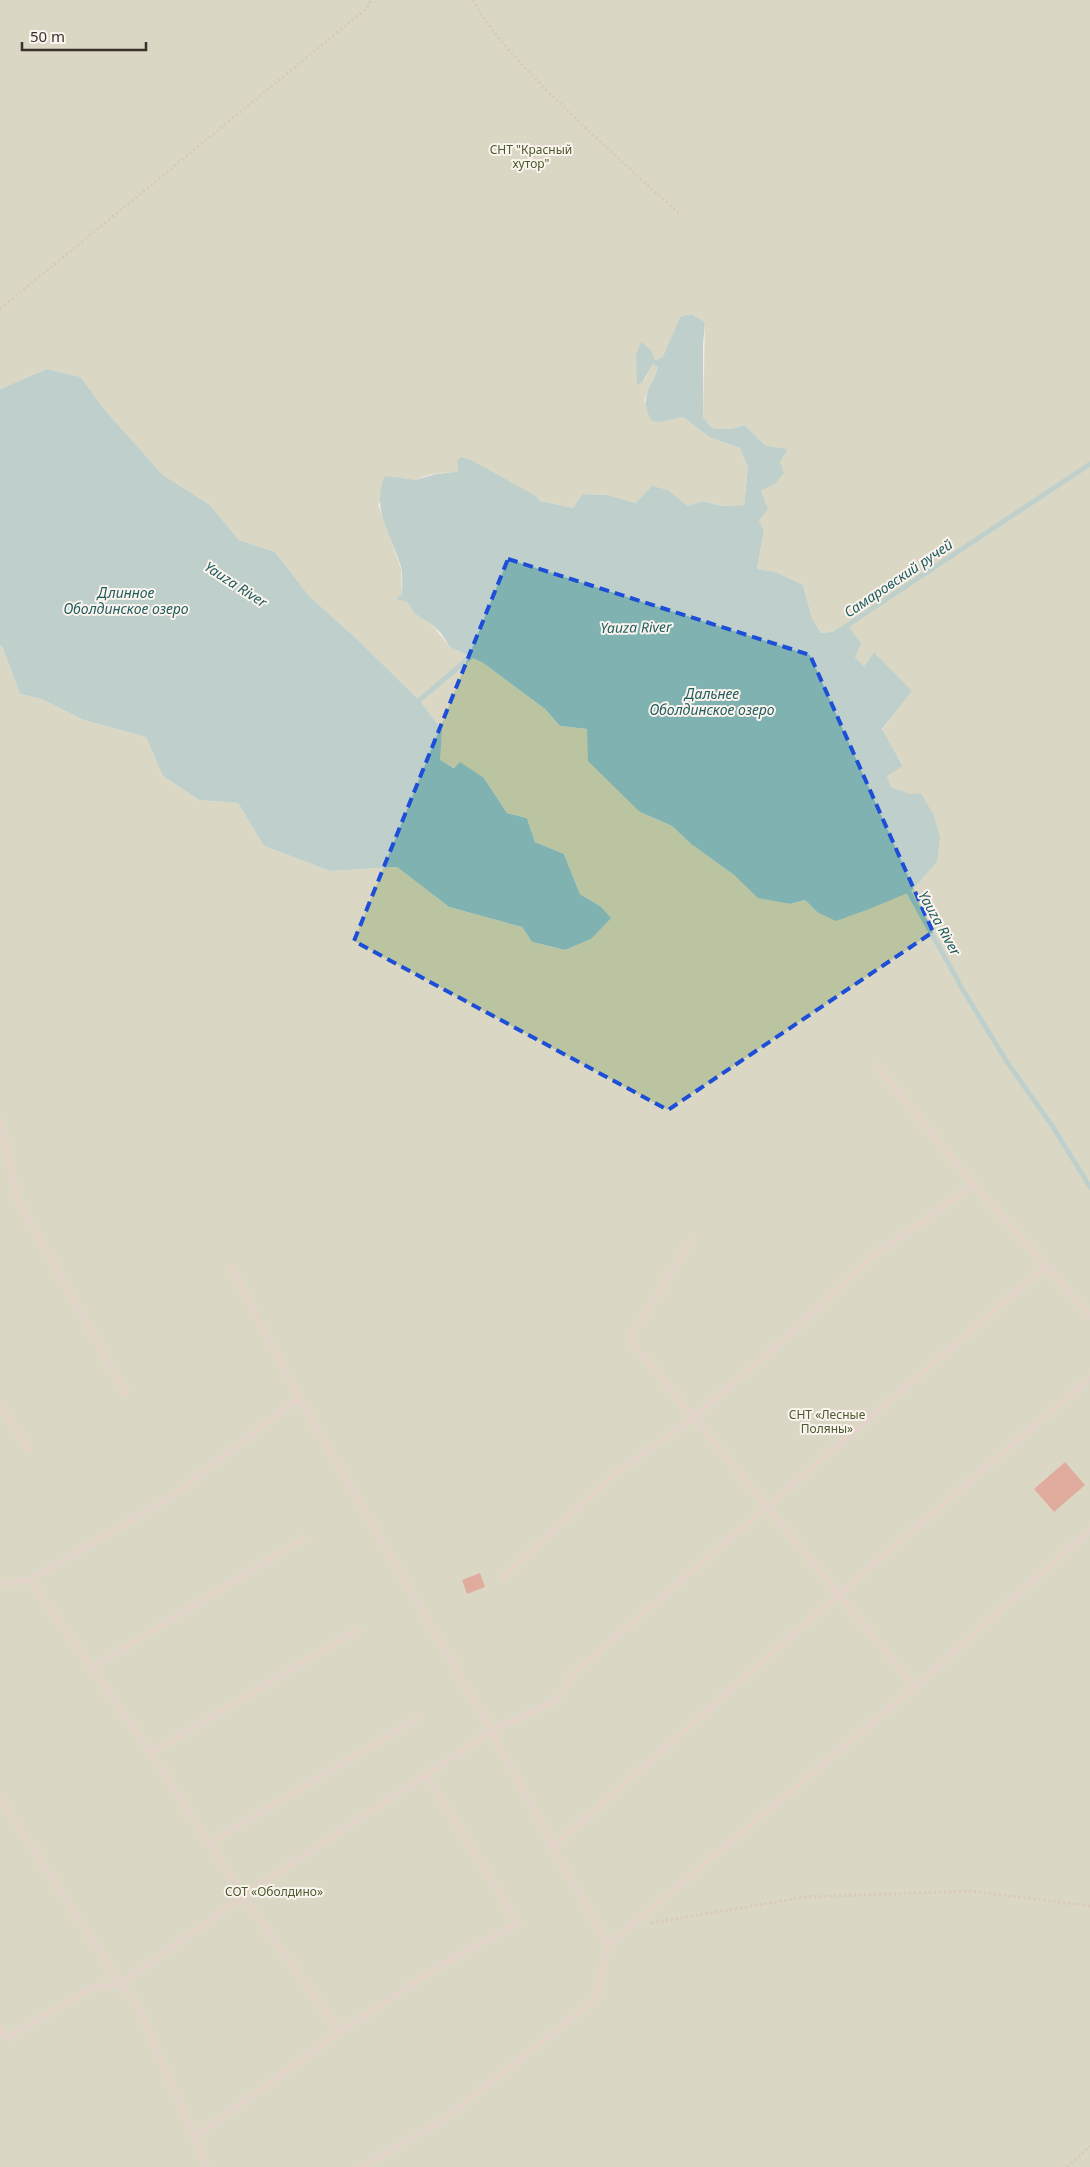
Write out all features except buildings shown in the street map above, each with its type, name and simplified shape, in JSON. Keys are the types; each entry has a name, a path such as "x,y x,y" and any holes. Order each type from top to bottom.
{"lane":[{"path":"876,1065 974,1185 1090,1316"},
{"path":"0,1119 17,1198 126,1394"},
{"path":"501,1579 616,1473 693,1418 786,1338 872,1257 974,1185"},
{"path":"692,1240 629,1339 915,1687"},
{"path":"0,2028 7,2038 91,1988 121,1984 244,1896 492,1731 557,1700 575,1672 1044,1266"},
{"path":"232,1267 299,1398 492,1731 553,1847 608,1945"},
{"path":"553,1847 839,1594 1090,1378"},
{"path":"0,1584 30,1580 172,1496 299,1398"},
{"path":"0,1406 29,1449"},
{"path":"361,2167 442,2121 596,1999 608,1945 915,1687 1090,1530"},
{"path":"92,1668 304,1538"},
{"path":"30,1580 151,1753 208,1844 340,2032"},
{"path":"151,1753 358,1629"},
{"path":"208,1844 420,1717"},
{"path":"195,2137 340,2032 438,1967 518,1923 426,1775"},
{"path":"0,1798 121,1984 138,2006 207,2167"}],"path":[{"path":"0,309 360,15 367,8 371,0"},
{"path":"473,0 478,11 508,51 579,123 680,214"},
{"path":"629,1927 805,1897 971,1891 1090,1906"},
{"path":"1067,2167 1090,2146"}],"highlighted area":[{"path":"508,559 810,655 933,932 668,1110 354,941"}],"green space":[{"path":"0,0 1090,0 1090,2167 0,2167 0,646 2,646 20,694 42,699 84,720 146,737 163,776 199,800 238,803 264,846 330,871 397,867 449,907 522,927 532,942 565,950 591,939 600,906 580,894 564,854 535,842 527,818 507,813 484,778 439,760 442,730 421,702 357,639 310,597 275,552 239,540 210,505 163,475 103,408 81,377 47,369 0,389","holes":["691,314 705,322 703,417 712,428 730,429 745,425 766,446 775,484 761,491 759,521 764,530 757,569 776,572 803,585 812,618 821,633 840,631 855,657 864,666 874,652 911,691 882,730 903,765 887,776 890,787 911,794 817,912 805,900 790,904 759,898 734,875 691,844 672,826 640,812 587,729 560,726 545,709 483,663 450,647 431,624 415,614 407,602 397,599 402,594 401,569 378,504 415,480 445,473 476,476 536,496 540,501 573,508 582,494 607,495 636,503 668,490 688,506 702,501 722,506 744,505 748,467 740,448 709,437 683,417 662,422 644,400 658,367 653,364 643,383 651,350 655,360 664,357 680,317"]}],"water":[{"name":"Дальнее Оболдинское озеро","path":"691,314 705,322 703,345 703,417 712,428 730,429 745,425 766,446 788,449 780,462 784,473 775,484 761,491 768,509 759,521 764,530 757,569 776,572 803,585 812,618 821,633 840,631 848,625 861,644 855,657 864,666 874,652 912,691 882,729 903,766 887,776 891,787 911,794 921,793 934,816 940,838 937,862 910,892 836,921 817,912 805,900 790,904 758,898 734,875 691,844 672,826 640,812 588,761 587,729 560,726 545,709 483,663 450,647 441,633 415,614 407,602 396,599 402,594 402,573 381,511 381,488 385,476 415,480 436,474 458,472 457,460 461,457 471,460 536,496 540,501 573,508 582,494 607,495 636,503 652,486 668,490 688,506 702,501 722,506 744,505 748,467 740,448 709,437 683,417 662,422 652,421 646,406 646,400 658,367 653,364 642,383 637,384 636,355 641,342 651,350 655,360 663,357 680,317"},
{"name":"Длинное Оболдинское озеро","path":"47,369 81,377 103,408 163,475 210,505 239,540 275,552 310,597 357,639 421,702 442,730 440,760 454,768 460,762 484,778 507,813 527,818 535,842 564,854 580,894 600,906 611,918 591,939 565,950 532,942 522,927 449,907 397,867 330,871 264,846 238,803 199,800 163,776 146,737 84,720 42,699 20,694 2,646 0,646 0,389"}],"waterway":[{"name":"Самаровский ручей","path":"834,634 1090,464"},
{"name":"Yauza River","path":"416,703 476,652"},
{"name":"Yauza River","path":"906,887 963,990 1007,1062 1053,1127 1090,1187"}],"park label":[{"name":"СНТ \"Красный хутор\"","path":"531,156"},
{"name":"СНТ «Лесные Поляны»","path":"827,1421"},
{"name":"СОТ «Оболдино»","path":"274,1891"}]}
